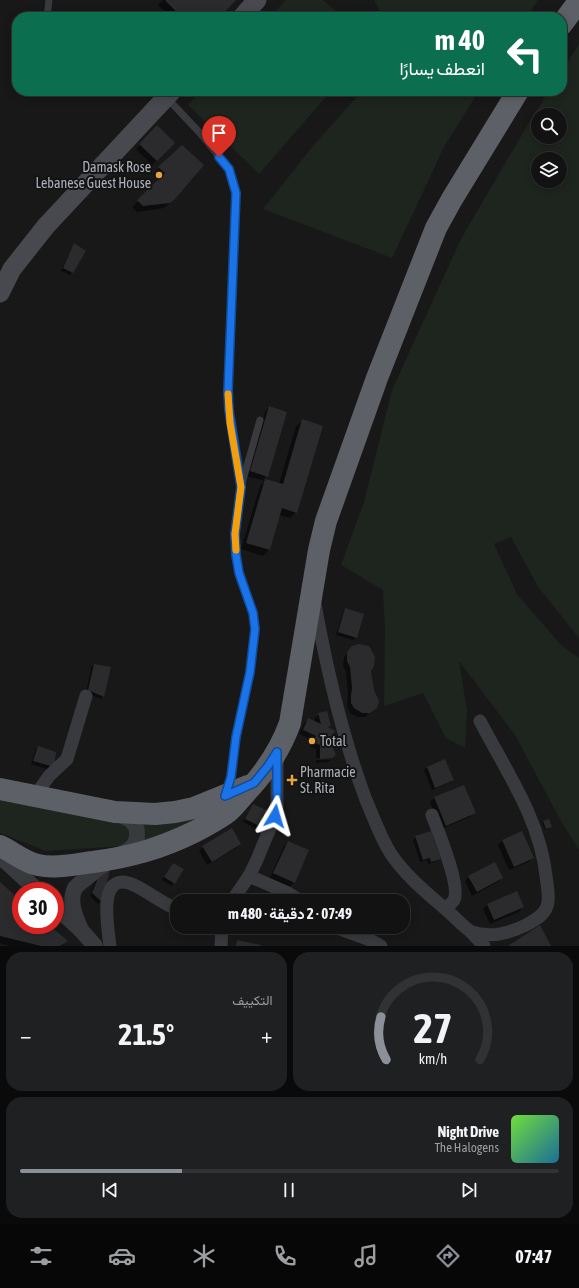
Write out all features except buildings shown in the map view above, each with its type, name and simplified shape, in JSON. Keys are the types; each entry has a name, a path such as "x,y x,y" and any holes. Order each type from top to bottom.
{"highway":[{"path":"567,17 579,1"},
{"path":"0,846 23,859 38,865 53,867 111,859 146,852 177,840 218,819 228,811 265,771 282,744 290,723 319,550 326,521 377,378 436,228 515,96"},
{"path":"0,790 114,812 155,814 194,808 254,783"}],"main road":[{"path":"246,12 257,0"},
{"path":"0,293 12,269 46,226 167,96"}],"street":[{"path":"313,590 323,649 336,708 356,774 376,825 387,847 398,863 484,946"},
{"path":"35,796 49,776 67,759 86,696"},
{"path":"471,932 496,934 515,931 539,918 546,909 548,903 546,868 540,839 529,812 480,721"},
{"path":"237,894 249,876 270,829 277,806 277,752"},
{"path":"81,930 73,908 73,895 76,887 111,859 129,850 137,837 137,830 131,820 114,812"},
{"path":"432,815 456,888 454,900 445,908"},
{"path":"0,856 28,882"},
{"path":"249,876 290,894"},
{"path":"110,946 106,904 108,894 118,883 128,883 134,885 170,906"},
{"path":"64,914 95,946"},
{"path":"221,946 222,934"},
{"path":"352,934 376,942 381,946"}],"lane":[{"path":"48,12 49,0"},
{"path":"171,96 229,169 236,193 228,397 230,423 241,487"},
{"path":"225,796 231,777 236,737 250,672 254,641 255,629 253,613 239,573 235,534 241,487 260,420"}],"shaded area":[{"path":"286,0 323,0 337,12 275,12"},
{"path":"374,0 538,0 530,12 380,12"},
{"path":"579,44 579,638 538,587 511,537 494,544 517,594 560,644 579,658 579,850 562,823 515,735 459,661 467,710 465,748 446,738 423,693 384,706 385,631 383,590 341,565 364,502 392,390 461,239 531,120 531,144 567,144 567,108 538,108 546,96 567,96 567,63"},
{"path":"196,96 327,96 259,174 188,105"},
{"path":"358,96 476,96 445,145 392,258 263,209 313,146"},
{"path":"0,799 127,825 131,837 123,846 46,851 0,833"},
{"path":"224,807 140,846 145,833 141,820"}],"slow traffic":[{"path":"228,394 230,423 241,487 235,534 236,550"}],"place":[{"name":"Damask Rose Lebanese Guest House","path":"159,175"},
{"name":"Total","path":"312,741"},
{"name":"Pharmacie St. Rita","path":"292,780"}],"route":[{"path":"219,157 229,169 236,193 232,327 228,391 232,437 241,487 235,534 236,555 239,573 253,613 255,629 250,672 236,737 231,777 225,796 254,783 262,775 277,752 277,806 275,816"}]}
